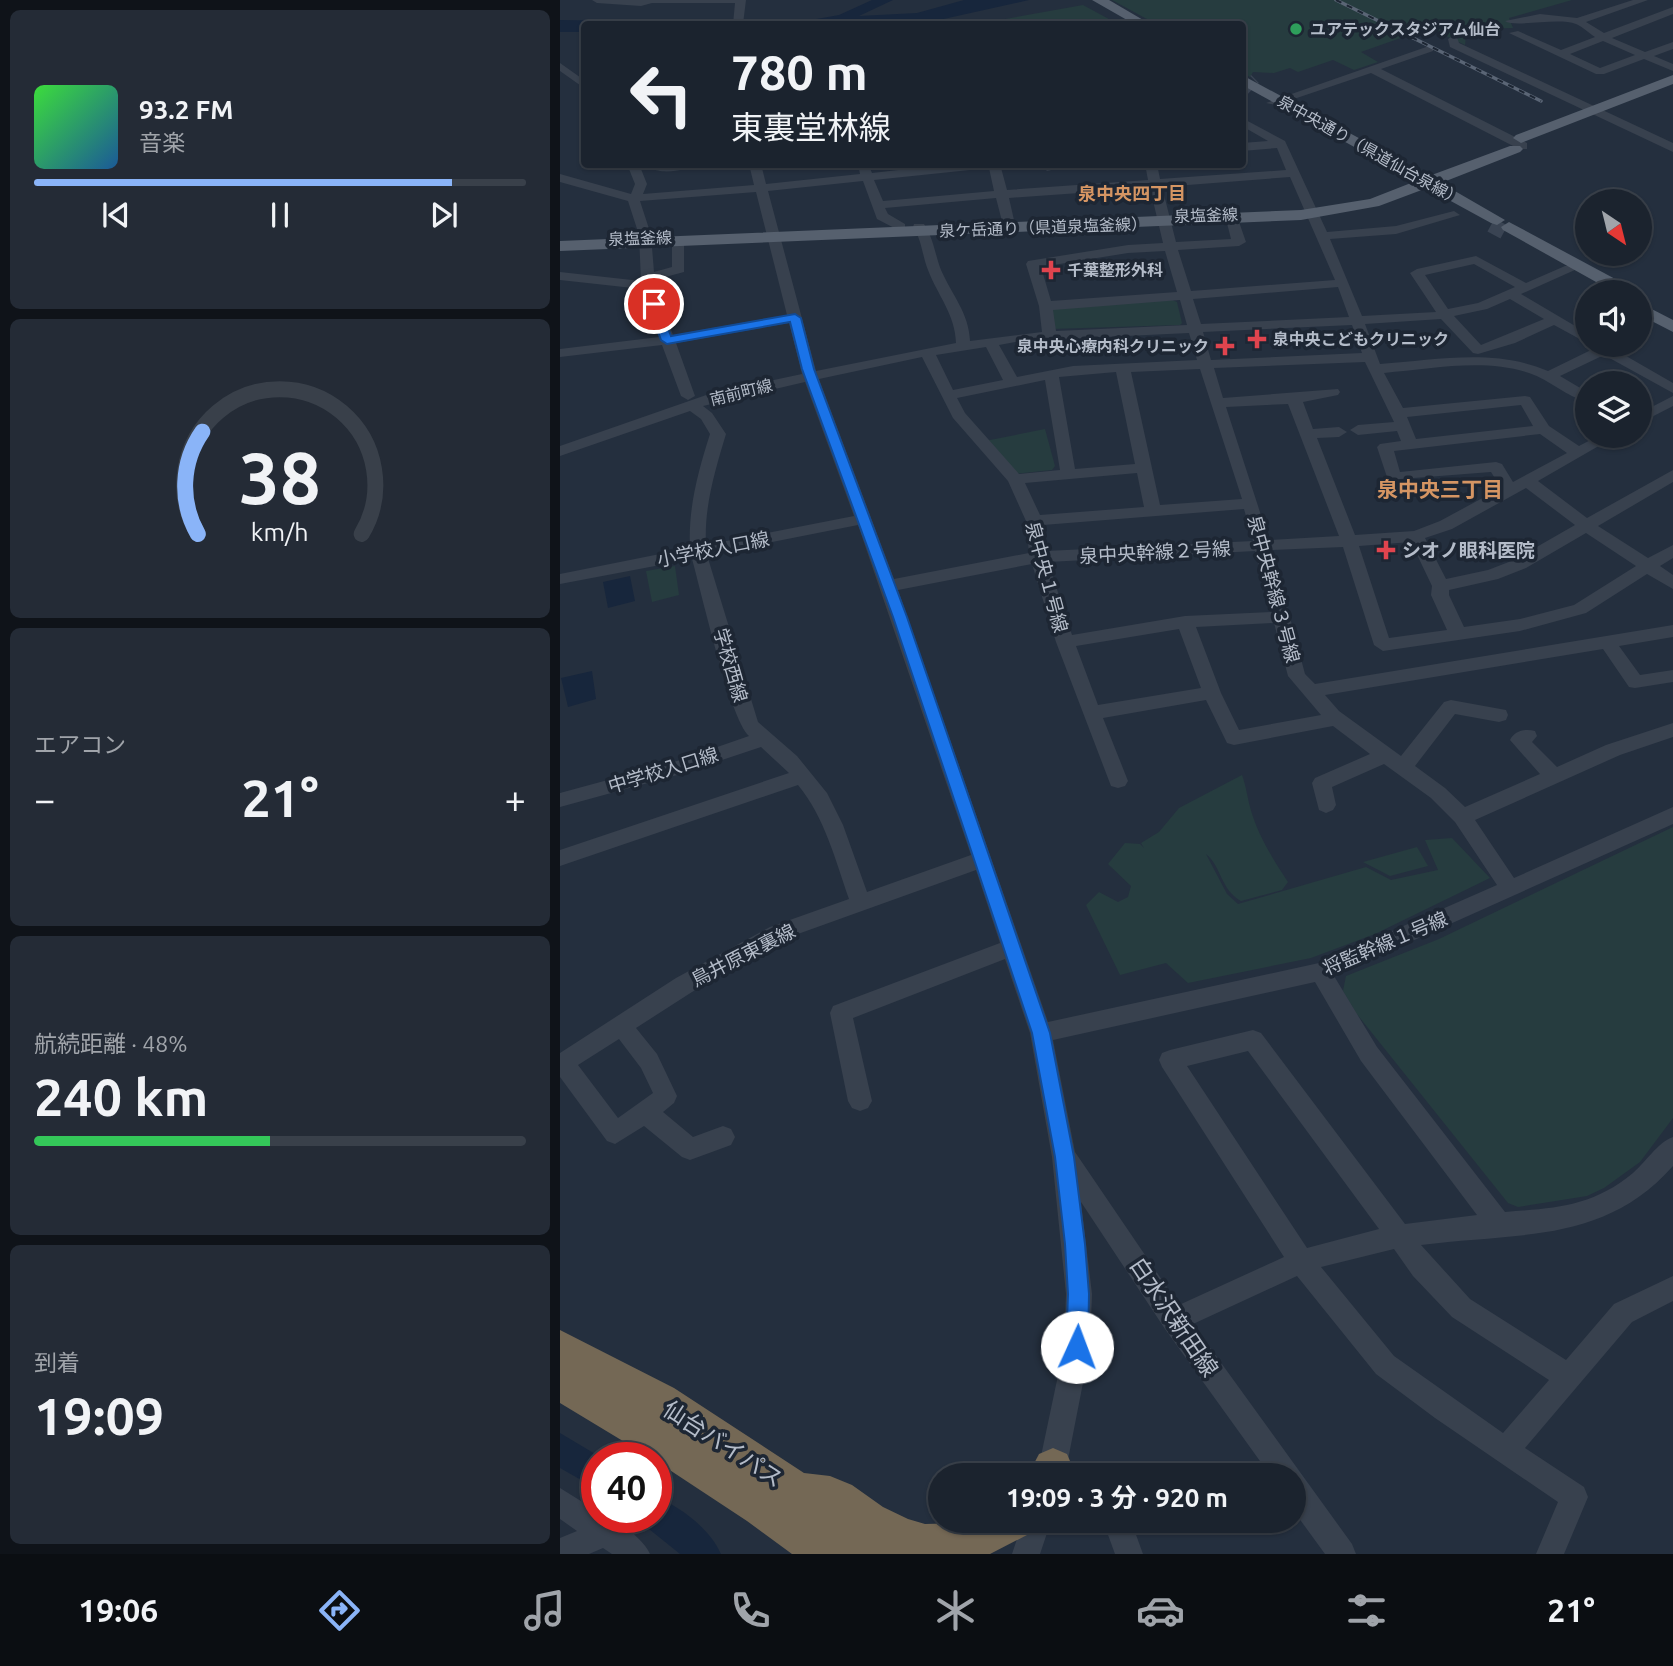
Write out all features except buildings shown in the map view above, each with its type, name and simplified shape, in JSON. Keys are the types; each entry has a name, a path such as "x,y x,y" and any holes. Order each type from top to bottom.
{"highway":[{"name":"仙台バイパス","path":"560,1349 660,1402 797,1492 875,1554"},
{"name":"仙台バイパス","path":"560,1381 713,1473 825,1554"},
{"path":"797,1492 837,1498 891,1534 906,1541 939,1549 956,1550 981,1542 995,1533"}],"main road":[{"path":"1088,0 1103,4 1137,21"},
{"path":"1103,4 1128,21"},
{"path":"1597,112 1673,79"},
{"name":"泉中央通り（県道仙台泉線）","path":"1249,80 1276,102 1603,280"},
{"path":"1421,182 1516,142 1673,85"},
{"name":"泉ケ岳通り（県道泉塩釜線）","path":"560,244 645,239 677,242 1163,217 1232,219 1373,203 1421,182"},
{"name":"泉塩釜線","path":"1163,217 1312,211"},
{"name":"泉中央通り（県道仙台泉線）","path":"1500,226 1590,280"},
{"name":"泉塩釜線","path":"645,239 900,227 921,229"},
{"path":"1652,307 1673,318"},
{"path":"1652,316 1673,327"}],"street":[{"path":"597,0 641,3 647,0 740,1 738,21"},
{"path":"1643,0 1578,21 1540,18 1512,27 1600,72 1673,45"},
{"path":"1561,54 1631,29 1652,16 1673,10"},
{"path":"1652,16 1673,26"},
{"path":"1578,21 1604,38 1673,68"},
{"path":"1453,39 1454,45 1673,148"},
{"path":"1276,102 1429,49"},
{"path":"560,66 581,83"},
{"path":"1372,69 1516,142"},
{"path":"1246,123 1281,144 1359,321 1372,363 1410,444"},
{"path":"1246,147 1281,144"},
{"path":"635,168 641,184 635,198 645,239 648,282 690,400"},
{"path":"756,168 810,375 888,586 1041,1033 1064,1157 1075,1244 1079,1307 1077,1347 1058,1463"},
{"path":"560,178 635,198 761,189 865,171 917,168"},
{"path":"994,168 1010,226"},
{"name":"泉中央幹線３号線","path":"1152,168 1205,365 1264,546 1297,676 1336,719 1438,793 1462,817 1508,888"},
{"path":"865,171 882,216 900,227"},
{"path":"878,205 1003,192 1155,185 1294,173"},
{"path":"1323,236 1396,230 1454,215"},
{"path":"1049,335 1046,306 1033,264 1128,249 1239,242 1232,219"},
{"path":"921,229 942,286 958,309 964,332 963,346"},
{"path":"560,276 648,282 679,269 677,242"},
{"path":"1526,288 1476,260 1417,274 1444,314 1478,350 1510,340 1554,320"},
{"name":"南前町線","path":"560,451 690,400 927,352 1049,335 1359,321 1444,314 1482,306 1570,269"},
{"path":"1046,306 1343,283"},
{"path":"1511,294 1575,332"},
{"path":"560,353 667,340 795,318"},
{"path":"990,342 1012,382"},
{"name":"泉中央１号線","path":"927,352 958,415 1015,479 1034,521 1038,557 1065,642 1118,781"},
{"path":"1549,376 1583,357"},
{"path":"1618,357 1673,389"},
{"path":"948,396 1073,370 1372,363 1468,363 1519,367 1549,376 1575,391"},
{"path":"1123,369 1153,511"},
{"path":"1051,374 1068,474"},
{"path":"1217,403 1294,399 1333,392"},
{"path":"1294,399 1349,541 1383,645 1543,621 1580,609 1673,550"},
{"name":"学校西線","path":"690,400 707,416 718,434 705,476 697,524 698,552 743,708 750,726 803,776 820,798 833,824 861,904"},
{"path":"1359,430 1401,420 1525,400 1543,429 1578,453"},
{"path":"1652,412 1673,400"},
{"path":"1510,490 1496,467 1394,477 1385,447 1543,429"},
{"path":"1307,435 1339,432"},
{"name":"泉中央幹線２号線","path":"888,586 1038,557 1416,536 1446,525 1587,448"},
{"path":"1015,479 1144,468"},
{"path":"1441,586 1492,575 1520,564 1673,475"},
{"path":"1527,481 1586,525 1673,583"},
{"path":"1034,521 1251,503"},
{"name":"小学校入口線","path":"562,579 863,519"},
{"path":"1416,536 1441,586 1440,595 1458,634"},
{"path":"1065,642 1185,622 1282,617"},
{"path":"1185,622 1212,693 1234,738 1336,719"},
{"path":"1312,691 1673,631"},
{"path":"1608,643 1635,682 1673,676"},
{"path":"1093,713 1212,693"},
{"path":"1403,767 1451,707 1499,715"},
{"path":"1462,817 1613,750 1671,733"},
{"path":"1528,736 1519,740 1554,776"},
{"name":"中学校入口線","path":"560,800 677,768 765,738"},
{"path":"1326,804 1322,783 1385,755"},
{"path":"560,858 803,776"},
{"name":"将監幹線１号線","path":"1041,1033 1320,972 1673,814"},
{"name":"鳥井原東裏線","path":"561,1064 684,985 777,933 981,860"},
{"path":"860,1101 841,1013 1011,948"},
{"path":"1320,972 1369,1054 1499,1224"},
{"path":"561,1064 615,1133 666,1096 649,1061 620,1024"},
{"path":"1550,1554 1574,1497 1507,1449 1444,1409 1385,1364 1302,1263 1170,1060 1252,1040 1422,1268 1461,1308 1568,1377"},
{"path":"645,1112 690,1149 723,1137"},
{"path":"1174,1320 1340,1249 1400,1236 1593,1211 1639,1185 1658,1169 1673,1148"},
{"name":"白水沢新田線","path":"1064,1157 1174,1320 1277,1463"},
{"path":"1507,1449 1623,1313 1673,1288"},
{"path":"560,1502 581,1516"},
{"path":"1306,1504 1342,1554"},
{"path":"560,1552 605,1533 636,1554"},
{"path":"1026,1554 1033,1533"},
{"path":"1121,1533 1129,1554"}],"green space":[{"path":"1112,0 1572,0 1509,18 1513,28 1467,29 1465,45 1429,28 1361,52 1378,62 1354,70 1333,60 1298,72 1290,68 1274,73 1253,72 1250,77 1246,75 1246,21 1150,21"},
{"path":"1083,5 1112,21 995,21"},
{"path":"1170,299 1177,302 1182,323 1180,325 1051,329 1050,311 1054,308"},
{"path":"1045,429 1055,466 1052,470 1014,474 985,441"},
{"path":"675,566 679,595 652,602 646,571"},
{"path":"1242,775 1257,827 1288,882 1282,890 1241,901 1229,890 1206,854 1227,894 1238,904 1366,867 1391,880 1438,870 1425,840 1452,838 1490,878 1375,934 1311,958 1188,983 1166,963 1120,975 1086,905 1099,892 1118,902 1128,897 1131,886 1108,864 1125,843 1140,844 1144,848 1141,843 1159,832 1179,808"},
{"path":"1673,827 1673,1118 1640,1162 1604,1188 1587,1196 1518,1207 1508,1203 1356,1013 1343,991 1346,976 1439,939"},
{"path":"1417,847 1428,866 1390,876 1363,862"}],"water":[{"path":"872,0 893,0 859,16 917,13 964,0 1029,0 929,21 795,21 839,15"},
{"path":"560,20 627,21 581,21 581,32 560,32"},
{"path":"630,576 635,601 608,608 603,582"},
{"path":"592,671 596,699 568,707 561,678"}],"waterway":[{"path":"560,1449 581,1463"},
{"path":"672,1524 704,1554"}],"tunnel":[{"path":"1246,88 1255,79"},
{"path":"1491,225 1504,232"}],"railway":[{"path":"1336,0 1541,101"}],"place":[{"name":"ユアテックスタジアム仙台","path":"1296,29"},
{"name":"千葉整形外科","path":"1051,270"},
{"name":"泉中央こどもクリニック","path":"1257,339"},
{"name":"泉中央心療内科クリニック","path":"1225,346"},
{"name":"シオノ眼科医院","path":"1386,550"}],"district":[{"name":"泉中央四丁目","path":"1132,194"},
{"name":"泉中央三丁目","path":"1440,490"}],"route":[{"path":"654,304 667,340 795,318 808,369 900,617 1041,1033 1064,1157 1075,1244 1079,1294 1077,1347"}]}
